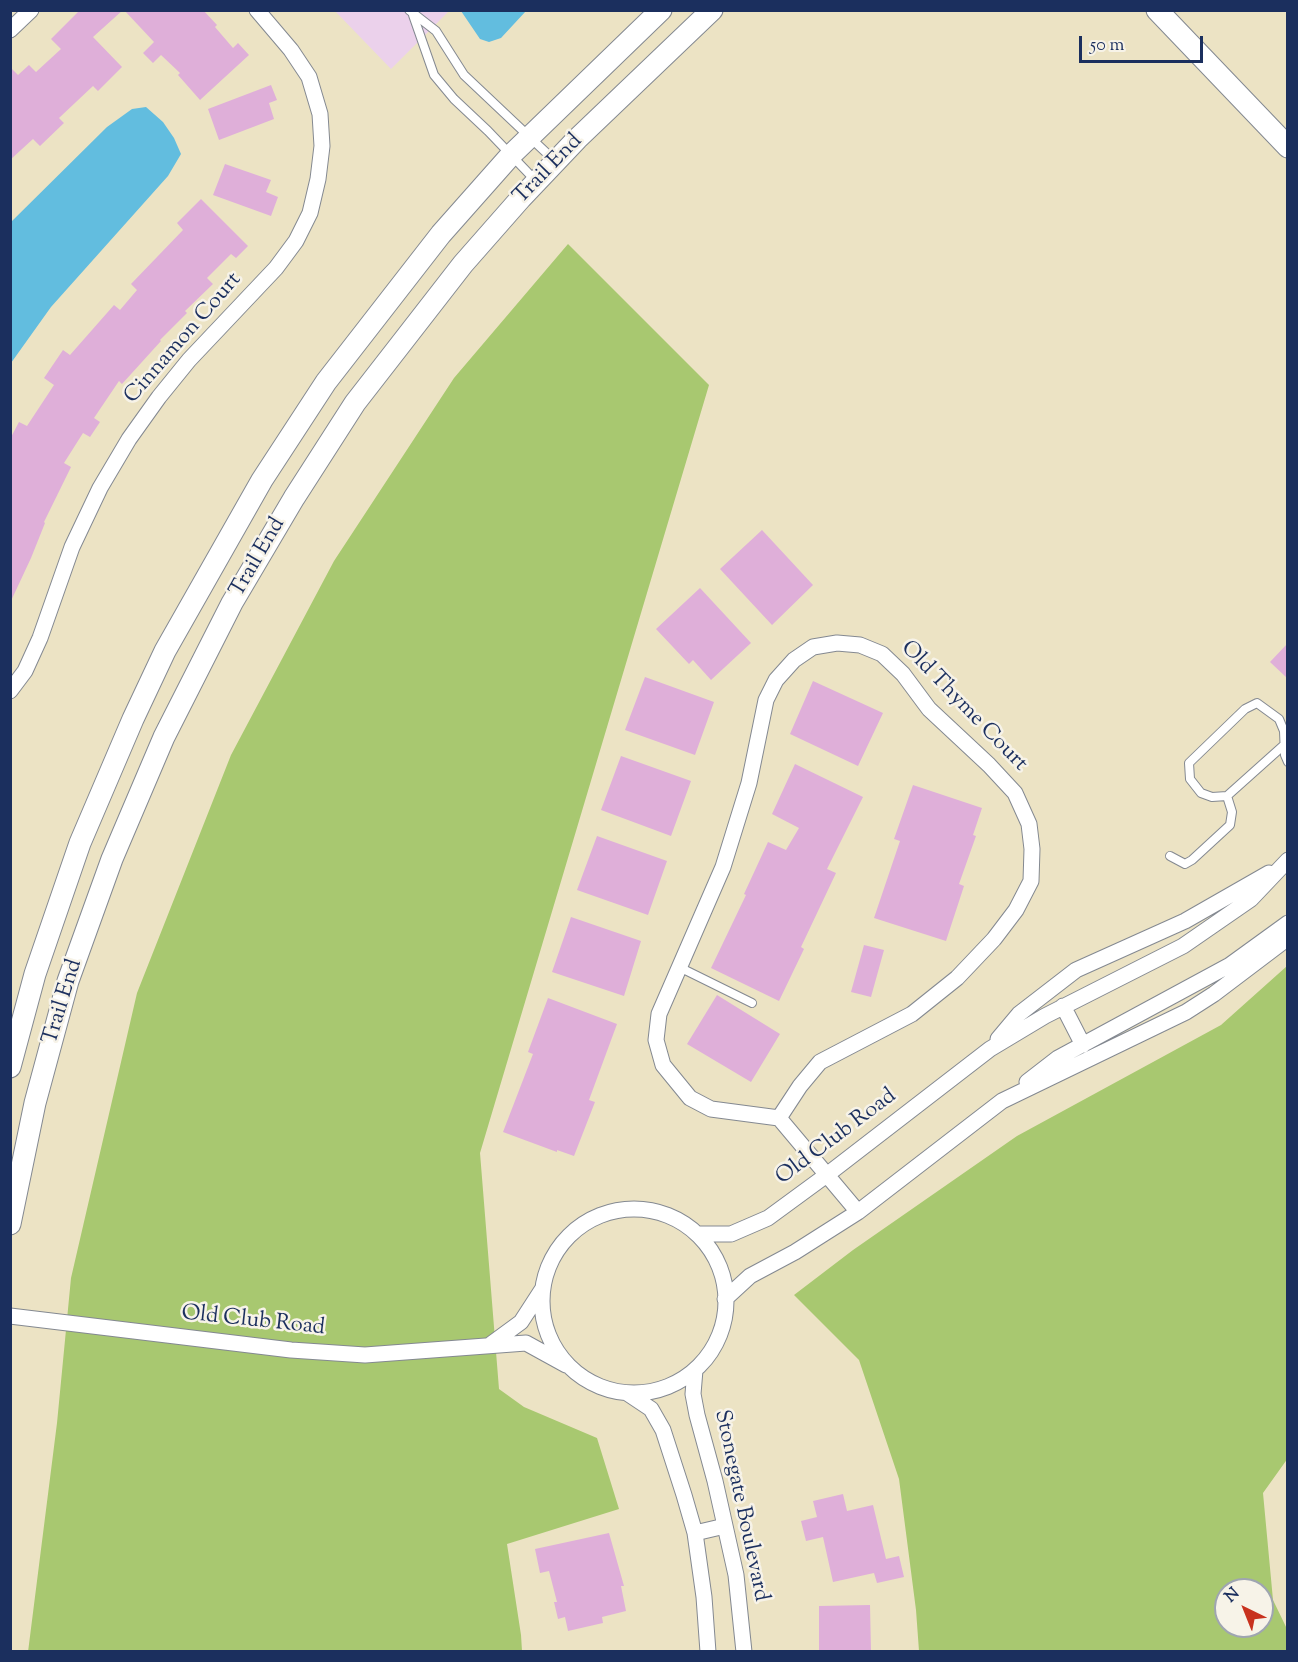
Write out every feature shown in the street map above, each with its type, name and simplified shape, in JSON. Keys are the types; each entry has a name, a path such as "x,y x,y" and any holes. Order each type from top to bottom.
{"street":[{"path":"10,30 31,10"},
{"name":"Cinnamon Court","path":"10,691 25,671 40,638 76,537 100,488 129,440 189,360 276,268 296,241 309,213 318,179 322,146 320,114 309,77 291,50 257,10"},
{"name":"Trail End","path":"10,1067 34,974 80,843 165,651 262,480 326,382 403,281 511,155 661,10"},
{"name":"Trail End","path":"10,1224 34,1103 68,981 112,859 164,737 232,603 294,498 355,403 463,264 555,161 712,10"},
{"path":"1156,10 1287,147"},
{"name":"Old Thyme Court","path":"837,643 860,645 882,654 903,675 929,709 989,765 1015,793 1029,824 1032,849 1031,881 1016,910 994,939 957,978 912,1014 820,1062 800,1086 779,1118 711,1109 690,1098 663,1065 656,1040 659,1014 723,867 736,830 766,700 776,680 790,664 813,647 837,643"},
{"name":"Old Club Road","path":"698,1234 731,1234 768,1218 990,1048 1063,1006 1183,946 1251,899 1285,863"},
{"name":"Old Club Road","path":"990,1048 1019,1014 1076,970 1185,921 1285,863"},
{"path":"725,1299 750,1276 795,1252 858,1212 1058,1058 1230,965 1287,923"},
{"path":"1002,1101 1186,1012 1214,994 1287,938"},
{"path":"1063,1006 1083,1045"},
{"path":"779,1118 858,1212"},
{"path":"491,1344 521,1322 543,1287 559,1248 574,1231 590,1220 606,1214 635,1209 650,1210 681,1221 698,1234 712,1251 725,1283 724,1321 718,1338 708,1355 695,1370 661,1389 627,1393 604,1388 588,1380 572,1369 559,1354 544,1321 543,1287"},
{"name":"Old Club Road","path":"10,1316 280,1349 365,1355 526,1343 572,1369"},
{"name":"Stonegate Boulevard","path":"695,1370 693,1394 716,1481 736,1575 744,1652"},
{"path":"627,1393 651,1409 663,1430 695,1533 704,1597 708,1652"},
{"path":"695,1533 726,1526"}],"lane":[{"path":"411,13 443,40 464,75 555,161"},
{"path":"411,13 434,75 454,99 536,182"},
{"path":"1284,744 1227,796 1212,796 1200,792 1190,779 1189,763 1245,709 1257,703 1279,719 1284,731 1287,762"},
{"path":"1170,856 1185,864 1230,825 1232,812 1227,796"},
{"path":"679,968 752,1003"}],"shaded area":[{"path":"335,11 449,11 391,69"}],"green space":[{"path":"568,244 709,385 480,1153 499,1389 524,1407 597,1438 619,1509 507,1544 522,1651 28,1652 57,1423 71,1278 137,993 231,755 334,561 454,378"},
{"path":"1287,966 1288,1458 1263,1493 1271,1578 1214,1578 1214,1638 1274,1638 1274,1602 1287,1629 1287,1651 919,1651 899,1479 859,1360 794,1295 853,1250 1017,1136 1221,1025"}],"water":[{"path":"461,11 526,11 501,38 489,42 480,39"},
{"path":"146,107 163,122 181,154 168,176 51,307 11,363 11,222 107,127 132,109"}],"building":[{"path":"80,10 123,10 93,37 122,67 98,91 93,86 59,118 64,123 40,146 33,139 10,160 10,67 18,75 29,65 36,72 61,49 51,39"},
{"path":"124,10 203,10 233,48 238,43 249,55 200,100 178,75 180,73 161,55 153,63 143,53 154,42"},
{"path":"271,85 277,100 269,103 274,119 219,140 208,109"},
{"path":"225,164 271,180 266,192 278,197 271,216 213,195"},
{"path":"201,199 248,246 236,258 231,254 207,278 213,284 185,311 187,313 122,384 119,381 94,418 100,422 90,437 83,433 64,463 71,467 44,522 31,558 10,603 10,439 19,422 27,426 54,385 44,378 63,350 70,355 114,305 120,310 137,290 131,284 183,230 177,223"},
{"path":"762,530 813,585 772,625 720,569"},
{"path":"700,588 751,643 711,680 693,660 689,664 656,629"},
{"path":"1287,644 1287,678 1270,662"},
{"path":"645,677 714,702 695,755 625,730"},
{"path":"813,681 883,713 858,766 790,734"},
{"path":"621,756 691,781 671,836 601,810"},
{"path":"795,764 863,797 827,869 836,873 801,947 804,949 779,1001 711,968 746,895 744,894 768,842 786,850 799,828 772,814"},
{"path":"913,785 982,808 973,835 976,836 959,884 964,886 946,941 874,918 900,841 894,839"},
{"path":"597,836 667,861 648,915 577,890"},
{"path":"571,917 641,941 624,996 552,972"},
{"path":"864,945 884,950 871,997 851,992"},
{"path":"717,995 780,1034 751,1082 687,1044"},
{"path":"548,998 617,1024 589,1100 595,1102 574,1156 503,1132 533,1054 528,1052"},
{"path":"843,1494 847,1511 873,1505 886,1559 899,1556 904,1577 877,1583 874,1573 833,1582 823,1537 806,1541 801,1521 817,1517 813,1501"},
{"path":"609,1533 624,1586 621,1586 626,1611 602,1617 603,1623 568,1631 565,1617 558,1619 554,1602 557,1602 549,1571 540,1573 535,1549"},
{"path":"870,1605 871,1652 819,1652 819,1606"}]}
